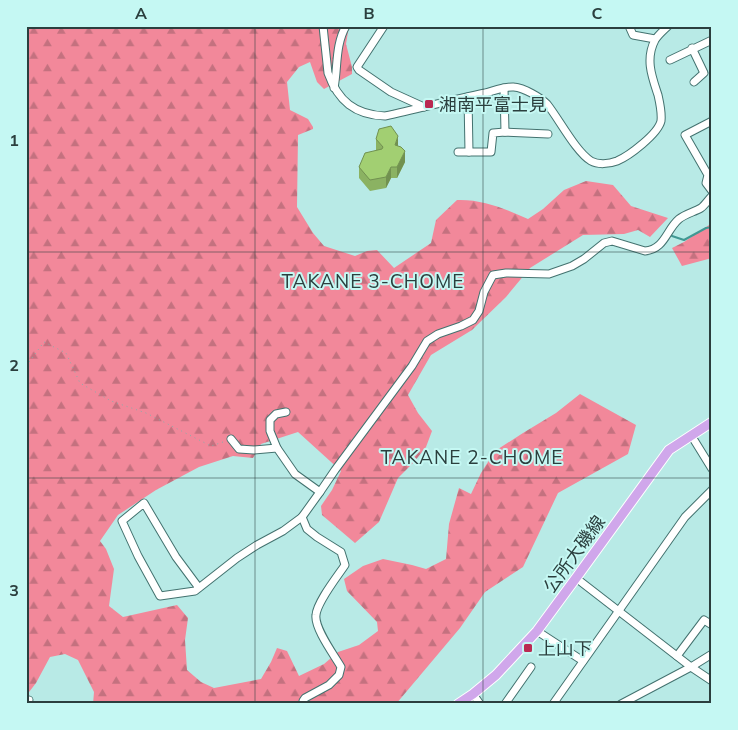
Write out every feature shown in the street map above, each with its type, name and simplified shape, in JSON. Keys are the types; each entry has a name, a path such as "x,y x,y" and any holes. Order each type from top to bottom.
{"main road":[{"name":"公所大磯線","path":"458,704 496,675 537,631 669,450 712,422"}],"street":[{"path":"324,26 328,74 334,88 352,107 363,113 385,116 514,87 537,95 553,112 582,153 592,162 597,163 616,161 625,156 654,134 660,126 660,104 650,68 650,56 656,39 668,26"},
{"path":"334,88 339,45 346,26"},
{"path":"384,26 357,67 390,92 424,107"},
{"path":"629,26 634,35 656,39"},
{"path":"670,60 712,40"},
{"path":"692,48 704,73 694,82"},
{"path":"504,88 505,132"},
{"path":"468,96 469,152"},
{"path":"712,121 685,135 708,175 706,183 712,191"},
{"path":"458,152 491,152 494,133 548,134"},
{"path":"199,588 176,557 144,503 122,520 138,556 160,596 195,591 199,588 237,558 257,544 283,531 302,517 407,373 427,341 438,334 473,320 479,311 484,292 493,275 506,272 549,274 572,266 604,243 612,241 645,252 650,251 662,243 679,219 703,207 712,196"},
{"path":"286,412 276,414 270,420 270,431 277,448 295,474 320,492"},
{"path":"691,435 712,470"},
{"path":"231,439 239,449 277,448"},
{"path":"553,704 685,516 712,490"},
{"path":"302,517 307,529 341,552 345,565 320,604 316,616 317,625 324,640 341,667 339,675 329,685 305,698 303,704"},
{"path":"576,578 691,667 712,681"},
{"path":"677,656 704,620 712,626"},
{"path":"537,631 583,661"},
{"path":"621,704 712,654"},
{"path":"505,704 531,667"},
{"path":"473,694 480,704"}],"path":[{"path":"26,366 44,342 66,353 80,383 111,401 146,413 211,446 231,439"}],"green space":[{"path":"26,26 349,26 346,44 352,74 324,89 317,82 310,62 299,67 287,82 290,110 308,119 313,127 313,129 298,135 297,207 313,233 324,246 355,256 367,251 377,250 394,268 431,243 436,220 457,200 485,203 528,219 543,209 564,190 586,181 613,185 631,206 668,218 650,237 638,230 624,234 583,235 530,268 506,297 472,330 431,355 408,395 418,413 432,431 426,447 398,478 379,522 355,543 322,515 321,506 332,490 341,471 298,432 261,444 253,458 233,456 199,467 156,490 118,515 100,541 106,549 114,569 109,606 123,617 177,605 188,618 185,640 187,670 201,682 214,688 261,679 277,648 287,651 299,676 324,664 338,652 359,645 378,631 377,622 347,591 344,579 363,566 383,559 426,569 446,559 449,524 459,488 471,494 481,473 495,451 556,413 580,394 636,425 628,454 558,493 523,567 485,592 460,628 396,704 93,704 94,692 78,660 65,654 50,657 36,683 26,696"},
{"path":"712,223 712,258 682,266 672,248"}],"building":[{"path":"391,126 398,136 395,145 405,151 397,167 391,167 386,177 370,180 359,167 365,153 382,149 383,147 376,139 379,129"}],"waterway":[{"path":"672,236 684,240 706,228 712,227"}],"place":[{"name":"湘南平富士見","path":"429,104"},
{"name":"上山下","path":"528,648"}],"district":[{"name":"TAKANE 3-CHOME","path":"373,281"},
{"name":"TAKANE 2-CHOME","path":"472,457"}]}
